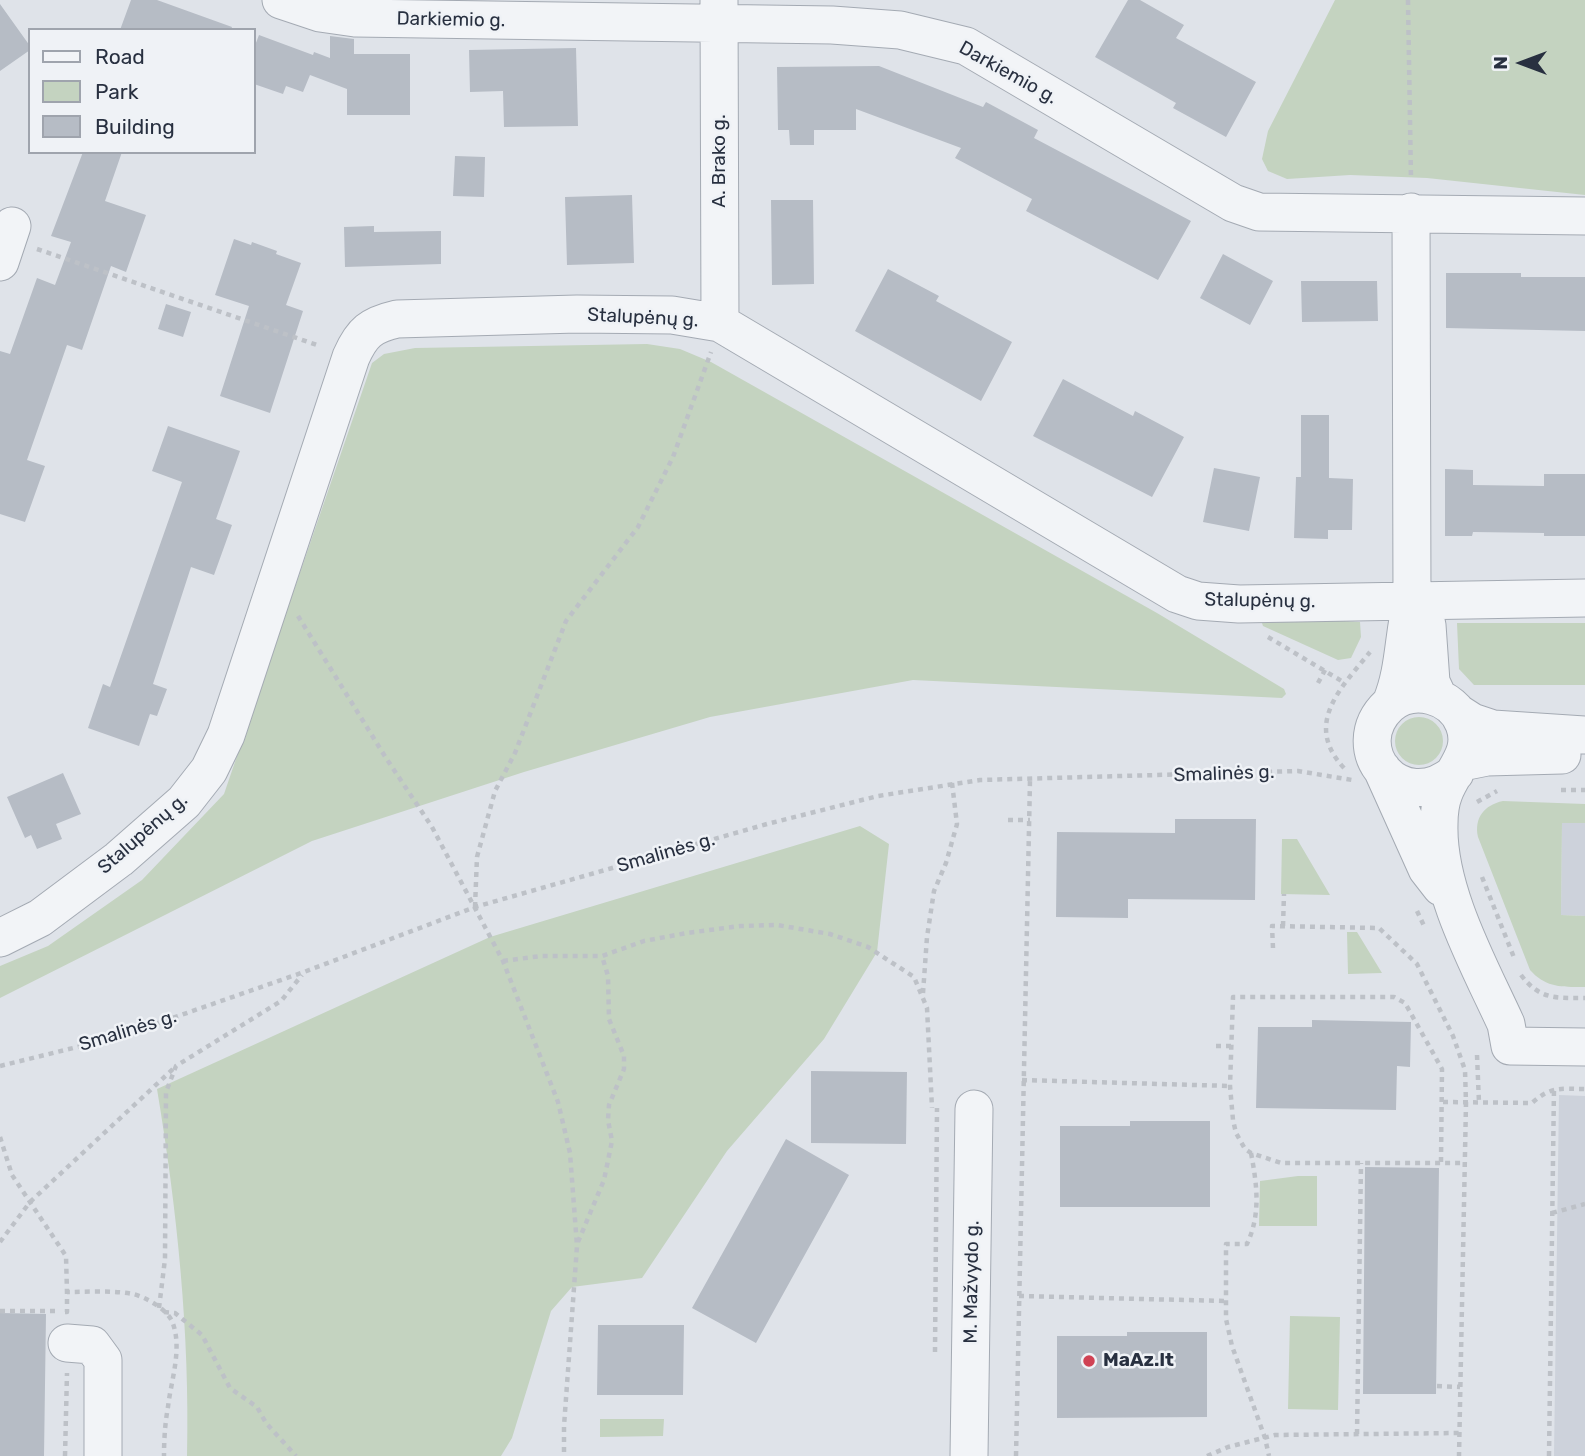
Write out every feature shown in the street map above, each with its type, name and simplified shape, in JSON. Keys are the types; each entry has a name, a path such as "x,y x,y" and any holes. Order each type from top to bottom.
{"street":[{"name":"Darkiemio g.","path":"281,0 320,13 355,18 719,12 900,30 966,46 1233,204 1259,212 1585,216"},
{"name":"A. Brako g.","path":"719,12 720,323"},
{"path":"1369,775 1375,757 1372,742 1374,727 1391,703 1398,685 1405,625 1412,600 1411,212"},
{"name":"Stalupėnų g.","path":"0,938 40,918 119,859 184,802 209,770 226,735 351,357 359,339 376,324 397,319 577,314 672,315 720,323 1177,594 1198,601 1239,604 1585,598"},
{"path":"1412,600 1427,625 1431,682 1467,737 1458,768 1439,807 1438,827 1450,898 1506,1024 1510,1046 1585,1047"},
{"path":"1391,703 1414,694 1448,705 1472,722 1493,729 1585,735"},
{"path":"1369,775 1419,789 1433,787 1458,768 1487,757 1585,754"},
{"path":"1369,775 1427,869 1450,898"},
{"name":"M. Mažvydo g.","path":"969,1456 974,1109"},
{"path":"67,1328 92,1345 103,1360 103,1456"}],"path":[{"path":"1408,0 1411,212"},
{"path":"7,242 351,357"},
{"path":"475,908 477,857 495,791 515,753 566,621 638,527 673,457 720,323"},
{"path":"276,580 432,827 503,961 558,1102 570,1153 577,1246 565,1413 565,1456"},
{"path":"1257,631 1345,682"},
{"path":"1318,682 1325,670"},
{"name":"Smalinės g.","path":"0,1066 118,1037 475,908 767,824 878,796 980,780 1298,771 1369,775"},
{"path":"1016,1456 1030,780"},
{"path":"922,997 934,891 946,863 957,824 952,783"},
{"path":"1473,805 1482,797 1503,790"},
{"path":"1549,790 1585,790"},
{"path":"1009,820 1030,820"},
{"path":"1482,876 1515,961"},
{"path":"1283,926 1284,894"},
{"path":"1414,904 1425,929"},
{"path":"503,961 541,956 602,956 644,942 687,933 777,925 830,934 869,947 914,977 927,1009 934,1108 935,1357"},
{"path":"1273,948 1272,926 1379,928 1417,964 1457,1048 1465,1070 1466,1103 1459,1456"},
{"path":"577,1246 604,1180 612,1141 608,1120 609,1105 624,1069 624,1056 609,1019 608,976 602,956"},
{"path":"0,1242 30,1202 176,1066 281,1001 304,972"},
{"path":"1520,974 1528,985 1547,997 1585,998"},
{"path":"1441,1162 1442,1069 1405,1003 1394,997 1233,997 1230,1086 1236,1133 1245,1149 1281,1163 1464,1163"},
{"path":"1216,1046 1232,1046"},
{"path":"1475,1048 1479,1103"},
{"path":"176,1066 166,1092 165,1259 161,1310 175,1313 202,1335 230,1388 257,1407 267,1423 296,1456"},
{"path":"1022,1080 1230,1086"},
{"path":"1443,1102 1532,1103 1554,1088 1585,1089"},
{"path":"1549,1456 1554,1088"},
{"path":"0,1137 12,1175 66,1256 67,1292"},
{"path":"1251,1153 1257,1193 1256,1222 1247,1244 1226,1244 1226,1319 1232,1346 1269,1456"},
{"path":"1357,1434 1361,1163"},
{"path":"1552,1213 1585,1204"},
{"path":"1019,1296 1226,1301"},
{"path":"65,1456 67,1328"},
{"path":"1437,1386 1460,1387"},
{"path":"1207,1456 1228,1447 1275,1435 1460,1433"}],"shaded area":[{"path":"1562,822 1585,823 1585,916 1561,915"},
{"path":"1559,1095 1585,1096 1585,1456 1554,1456"}],"green space":[{"path":"1335,0 1585,0 1585,195 1427,178 1350,175 1287,179 1268,171 1262,159 1268,131"},
{"path":"647,344 680,349 711,362 1157,613 1284,689 1286,694 1282,698 913,680 710,717 524,772 312,841 0,998 0,966 48,946 142,880 224,794 372,363 384,354 415,348"},
{"path":"1266,616 1360,622 1361,637 1351,658 1338,660 1263,626 1261,620"},
{"path":"1457,623 1585,623 1585,685 1474,685 1459,669"},
{"path":"1419,717 1436,724 1443,741 1436,758 1419,765 1402,758 1395,741 1402,724"},
{"path":"1503,801 1585,804 1585,823 1562,823 1561,915 1585,916 1585,987 1548,983 1530,970 1478,837 1479,818 1482,813"},
{"path":"860,826 889,844 877,952 824,1039 727,1151 642,1278 572,1287 551,1311 512,1438 501,1456 187,1456 181,1272 157,1089 490,937"},
{"path":"1282,839 1297,839 1330,895 1281,894"},
{"path":"1347,932 1357,932 1382,973 1348,974"},
{"path":"1317,1176 1317,1226 1259,1226 1260,1181"},
{"path":"1290,1316 1340,1317 1338,1410 1288,1409"},
{"path":"600,1419 664,1419 663,1436 600,1437"}],"building":[{"path":"131,0 157,0 232,27 232,28 121,28"},
{"path":"1128,0 1140,0 1184,25 1176,38 1256,82 1226,137 1173,108 1176,103 1095,57"},
{"path":"0,4 28,43 28,51 0,71"},
{"path":"259,35 313,55 314,52 330,58 330,36 354,39 354,54 410,54 410,115 347,115 347,89 310,75 303,92 286,86 283,94 256,85 256,43"},
{"path":"576,48 578,126 504,127 503,91 470,92 469,50"},
{"path":"879,66 983,107 986,102 1038,130 1034,138 1191,221 1158,280 1026,211 1032,199 955,158 961,148 856,109 856,130 814,130 814,145 790,145 789,130 778,130 777,67"},
{"path":"82,154 121,154 105,201 146,215 126,272 111,266 82,350 67,345 27,460 45,466 25,522 0,514 0,351 10,354 37,278 55,285 71,242 51,236"},
{"path":"455,156 485,157 484,197 453,196"},
{"path":"632,195 634,263 567,265 565,197"},
{"path":"771,200 813,200 814,284 772,285"},
{"path":"374,226 374,232 441,231 441,264 345,267 344,227"},
{"path":"234,239 251,245 252,242 301,263 286,305 303,311 270,413 220,396 249,306 215,295"},
{"path":"1223,254 1273,281 1250,325 1200,298"},
{"path":"888,269 939,296 936,301 1012,342 981,401 855,331"},
{"path":"1446,273 1521,273 1521,277 1585,277 1585,331 1446,328"},
{"path":"1301,281 1377,281 1378,321 1302,322"},
{"path":"166,304 191,312 183,337 158,329"},
{"path":"1063,379 1133,416 1135,411 1184,437 1152,497 1033,436"},
{"path":"1301,415 1329,415 1329,478 1353,479 1352,530 1328,530 1328,539 1294,538 1296,477 1301,477"},
{"path":"168,426 240,451 216,519 232,525 214,575 191,567 153,684 167,689 157,716 150,714 139,746 88,728 103,684 110,687 182,482 152,471"},
{"path":"1214,468 1260,477 1249,531 1203,522"},
{"path":"1445,469 1473,470 1473,485 1544,486 1544,474 1585,474 1585,536 1473,532 1472,536 1445,536"},
{"path":"63,773 81,814 56,824 62,839 37,849 31,835 25,838 7,797"},
{"path":"1175,819 1256,819 1255,900 1128,899 1128,918 1056,917 1057,832 1175,833"},
{"path":"1312,1020 1411,1022 1410,1067 1397,1066 1396,1110 1256,1108 1258,1027 1312,1027"},
{"path":"811,1071 907,1072 906,1144 811,1143"},
{"path":"1130,1121 1210,1121 1210,1207 1060,1207 1060,1126 1130,1126"},
{"path":"786,1139 849,1175 756,1343 692,1308"},
{"path":"1365,1167 1439,1168 1436,1394 1363,1394"},
{"path":"0,1313 46,1314 44,1456 0,1456"},
{"path":"598,1325 684,1325 683,1395 597,1395"},
{"path":"1127,1332 1207,1332 1207,1417 1057,1418 1057,1336 1127,1336"}],"place":[{"name":"MaAz.lt","path":"1089,1361"}]}
